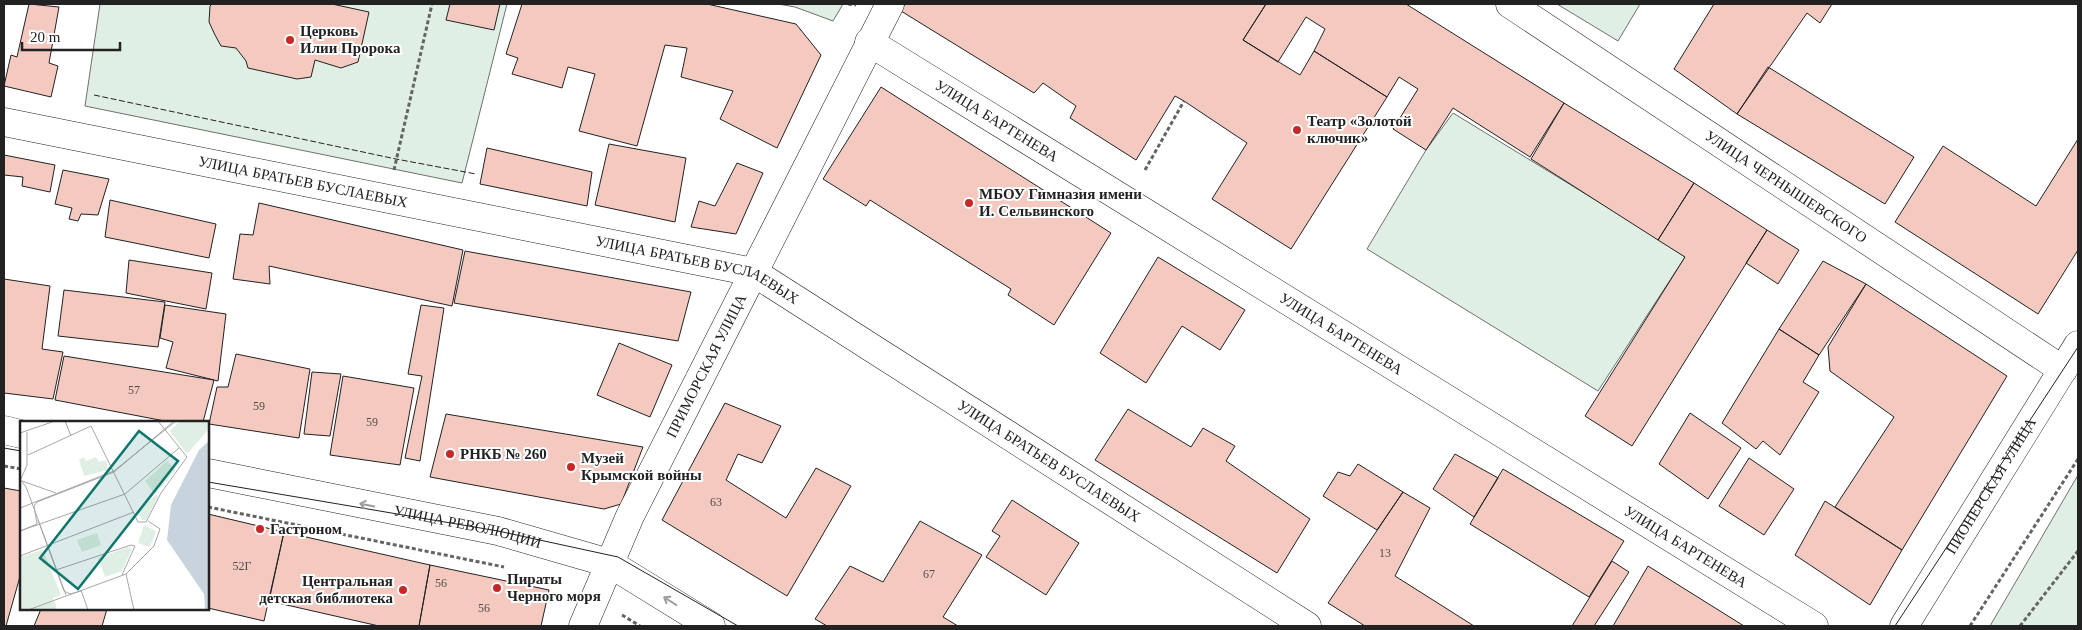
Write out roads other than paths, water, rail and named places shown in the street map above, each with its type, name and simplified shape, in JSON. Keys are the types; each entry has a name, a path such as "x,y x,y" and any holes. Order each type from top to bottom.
{"street":[{"name":"ПРИМОРСКАЯ УЛИЦА","path":"583,626 630,516 890,4"},
{"name":"УЛИЦА ЧЕРНЫШЕВСКОГО","path":"1510,4 2063,370"},
{"name":"УЛИЦА БАРТЕНЕВА","path":"870,42 1814,626"},
{"name":"УЛИЦА БРАТЬЕВ БУСЛАЕВЫХ","path":"4,122 753,272 1307,626"},
{"name":"ПИОНЕРСКАЯ УЛИЦА","path":"1904,626 2078,345"},
{"path":"4,430 20,434"},
{"name":"УЛИЦА РЕВОЛЮЦИИ","path":"209,472 498,531 609,563 711,626"}],"tram line":[{"path":"1895,626 2078,347"},
{"path":"4,448 20,451"},
{"path":"209,482 498,531 618,557 738,626"}],"place":[{"name":"Церковь Илии Пророка","path":"290,40"},
{"name":"Театр «Золотой ключик»","path":"1297,130"},
{"name":"МБОУ Гимназия имени И. Сельвинского","path":"969,203"},
{"name":"РНКБ № 260","path":"450,454"},
{"name":"Музей Крымской войны","path":"571,467"},
{"name":"Гастроном","path":"260,529"},
{"name":"Пираты Черного моря","path":"497,588"},
{"name":"Центральная детская библиотека","path":"403,590"}]}
